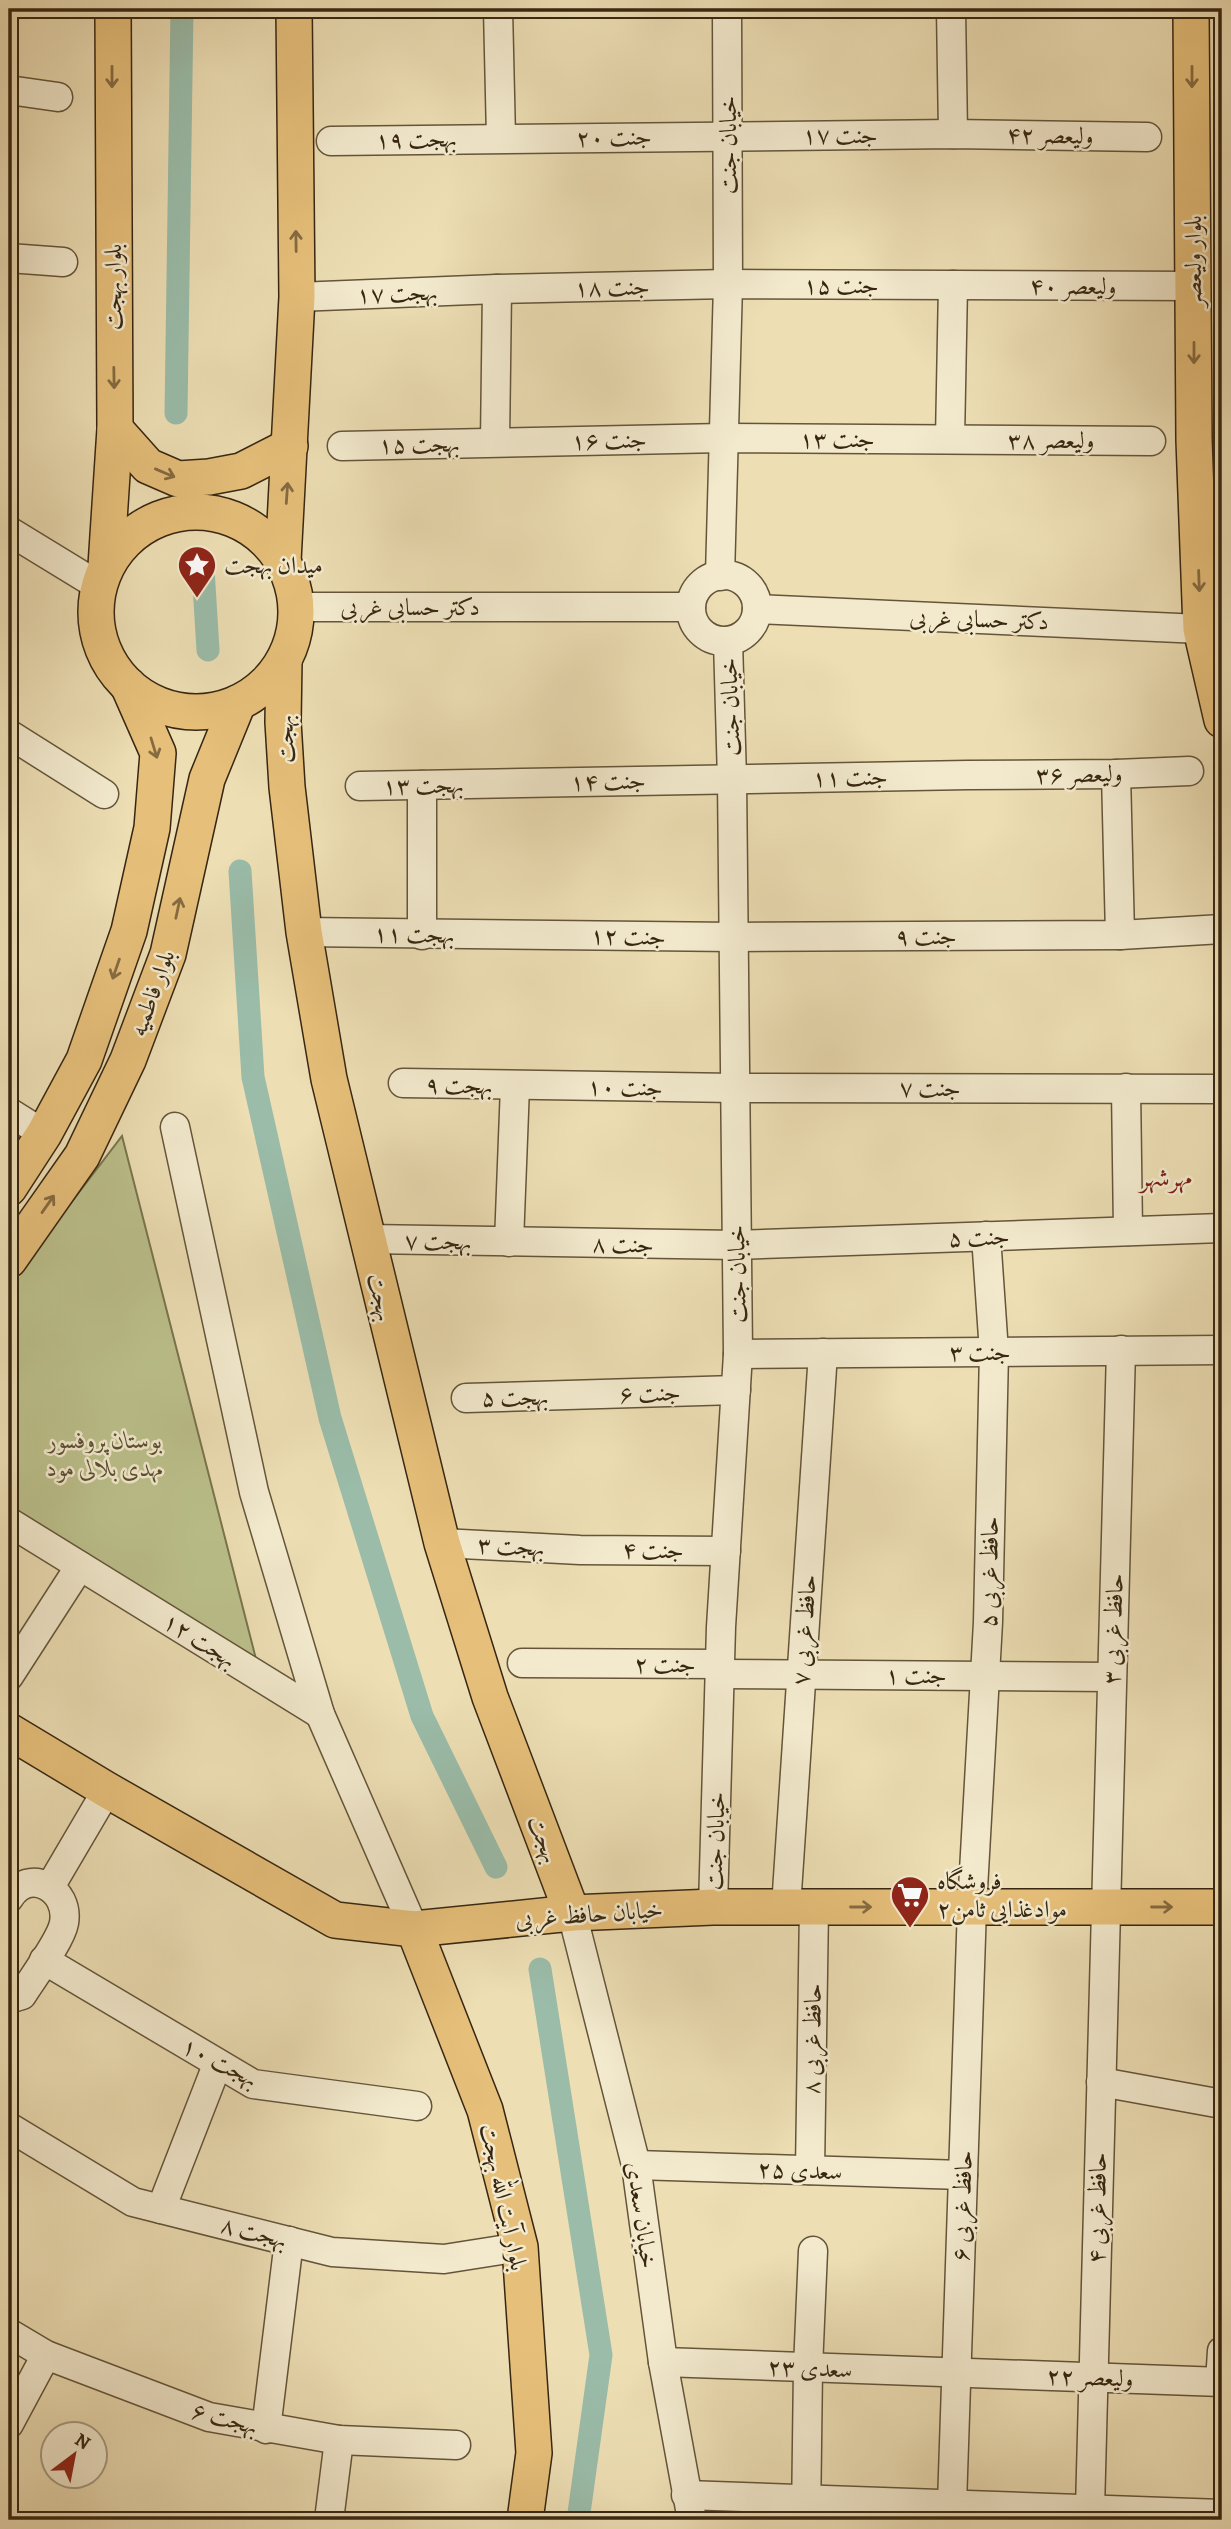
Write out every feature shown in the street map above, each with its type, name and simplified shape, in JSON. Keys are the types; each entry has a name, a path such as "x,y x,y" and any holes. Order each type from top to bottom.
{"main road":[{"name":"بلوار بهجت","path":"102,576 115,429 113,9"},
{"path":"283,561 297,297 293,9"},
{"name":"بلوار ولیعصر","path":"1191,9 1193,286 1209,515 1212,628 1221,708"},
{"path":"115,429 148,466 178,479 241,471 290,446"},
{"path":"214,513 254,529 283,561 292,583 296,607 294,635 284,660 265,685 238,702 216,710 181,710 147,699 128,685 108,660 97,629 102,576 133,533 171,514 214,513"},
{"name":"بهجت","path":"284,660 283,722 287,787 304,932 329,1079 442,1543 490,1698 572,1913"},
{"name":"بلوار فاطمیه","path":"9,1188 44,1134 84,1060 129,931 152,828 158,753 128,685"},
{"name":"بلوار فاطمیه","path":"9,1260 82,1156 128,1060 168,954 206,779 238,702"},
{"name":"خیابان حافظ غربی","path":"9,1731 334,1920 414,1929 572,1913 713,1907 1222,1907"},
{"name":"بلوار آیت الله بهجت","path":"414,1929 485,2110 520,2247 534,2453 525,2520"}],"street":[{"path":"498,9 501,138"},
{"name":"خیابان جنت","path":"720,576 728,284 727,9"},
{"path":"951,9 953,134"},
{"path":"9,90 58,97"},
{"name":"جنت ۱۷","path":"728,136 953,134"},
{"name":"ولیعصر ۴۲","path":"953,134 1147,137"},
{"name":"جنت ۲۰","path":"501,138 728,136"},
{"name":"بهجت ۱۹","path":"331,141 501,138"},
{"path":"9,258 63,262"},
{"name":"جنت ۱۵","path":"728,284 953,285"},
{"name":"جنت ۱۸","path":"497,289 728,284"},
{"path":"950,439 953,285"},
{"name":"ولیعصر ۴۰","path":"953,285 1193,286"},
{"name":"بهجت ۱۷","path":"297,297 497,289"},
{"path":"495,442 497,289"},
{"name":"جنت ۱۳","path":"723,438 950,439"},
{"name":"جنت ۱۶","path":"495,442 723,438"},
{"name":"ولیعصر ۳۸","path":"950,439 1151,441"},
{"name":"بهجت ۱۵","path":"342,446 495,442"},
{"path":"9,531 102,576"},
{"path":"720,576 741,580 750,588 757,609 751,627 737,639 728,641 706,636 692,618 691,607 696,590 711,578 720,576"},
{"name":"دکتر حسابی غربی","path":"296,607 691,607"},
{"name":"دکتر حسابی غربی","path":"757,609 1212,628"},
{"name":"خیابان جنت","path":"713,1907 720,1669 738,1354 728,641"},
{"path":"9,734 104,794"},
{"name":"ولیعصر ۳۶","path":"968,775 1116,775 1189,771"},
{"name":"جنت ۱۱","path":"732,779 968,775"},
{"path":"1116,775 1120,935"},
{"name":"جنت ۱۴","path":"485,783 732,779"},
{"name":"بهجت ۱۳","path":"360,786 485,783"},
{"path":"422,785 422,935"},
{"name":"جنت ۹","path":"733,937 1120,935 1222,929"},
{"name":"بهجت ۱۱","path":"304,932 523,934"},
{"name":"جنت ۱۲","path":"523,934 733,937"},
{"name":"بهجت ۹","path":"403,1083 515,1086"},
{"path":"509,1242 515,1086"},
{"name":"جنت ۱۰","path":"515,1086 735,1088"},
{"name":"جنت ۷","path":"735,1088 1222,1089"},
{"path":"1125,1088 1128,1231"},
{"path":"9,1112 44,1134"},
{"path":"175,1127 254,1492 320,1714 414,1929"},
{"name":"جنت ۵","path":"736,1245 1222,1228"},
{"name":"حافظ غربی ۵","path":"972,1907 985,1676 994,1352 986,1236"},
{"name":"بهجت ۷","path":"367,1239 509,1242"},
{"name":"جنت ۸","path":"509,1242 736,1245"},
{"name":"حافظ غربی ۳","path":"1105,1907 1121,1350"},
{"name":"جنت ۳","path":"738,1354 1222,1350"},
{"name":"حافظ غربی ۷","path":"800,1907 801,1675 823,1353"},
{"name":"جنت ۶","path":"565,1396 736,1390"},
{"name":"بهجت ۵","path":"466,1398 565,1396"},
{"name":"بهجت ۱۲","path":"9,1522 320,1714"},
{"name":"بهجت ۳","path":"442,1543 580,1550"},
{"name":"جنت ۴","path":"580,1550 726,1551"},
{"path":"9,1676 80,1566"},
{"name":"جنت ۲","path":"522,1663 720,1669"},
{"name":"جنت ۱","path":"720,1669 801,1675 1111,1677"},
{"path":"50,1888 107,1790"},
{"path":"9,1898 19,1885 39,1883 50,1888 59,1897 64,1909 64,1925 44,1960 22,1995 9,1999"},
{"name":"حافظ غربی ۸","path":"800,1907 810,2171"},
{"name":"حافظ غربی ۶","path":"952,2504 972,1907"},
{"name":"حافظ غربی ۴","path":"1090,2509 1105,1907"},
{"name":"خیابان سعدی","path":"572,1913 636,2165 663,2362 689,2507"},
{"name":"بهجت ۱۰","path":"44,1960 253,2084 417,2106"},
{"path":"162,2209 217,2064"},
{"path":"1101,2082 1222,2104"},
{"name":"بهجت ۸","path":"9,2127 133,2202 332,2252 444,2259 520,2247"},
{"name":"سعدی ۲۵","path":"636,2165 963,2175"},
{"path":"266,2429 289,2241"},
{"path":"806,2510 813,2250"},
{"name":"بهجت ۶","path":"9,2333 46,2355 209,2417 339,2440 456,2445"},
{"path":"1221,2382 1222,2351"},
{"path":"9,2424 46,2355"},
{"name":"سعدی ۲۳","path":"663,2362 957,2373"},
{"name":"ولیعصر ۲۲","path":"957,2373 1221,2382"},
{"path":"329,2520 339,2440"},
{"path":"689,2507 806,2510 952,2504 1222,2514"}],"green space":[{"name":"بوستان پروفسور مهدی بلالی مود","path":"122,1136 256,1659 9,1506 9,1284"}],"waterway":[{"path":"176,413 182,9"},
{"path":"203,569 208,650"},
{"path":"240,871 253,1077 330,1418 422,1716 496,1867"},
{"path":"540,1969 601,2355 578,2520"}],"place":[{"name":"میدان بهجت","path":"197,599"},
{"name":"فروشگاه موادغذایی ثامن۲","path":"910,1929"}],"district":[{"name":"مهرشهر","path":"1166,1177"}]}
